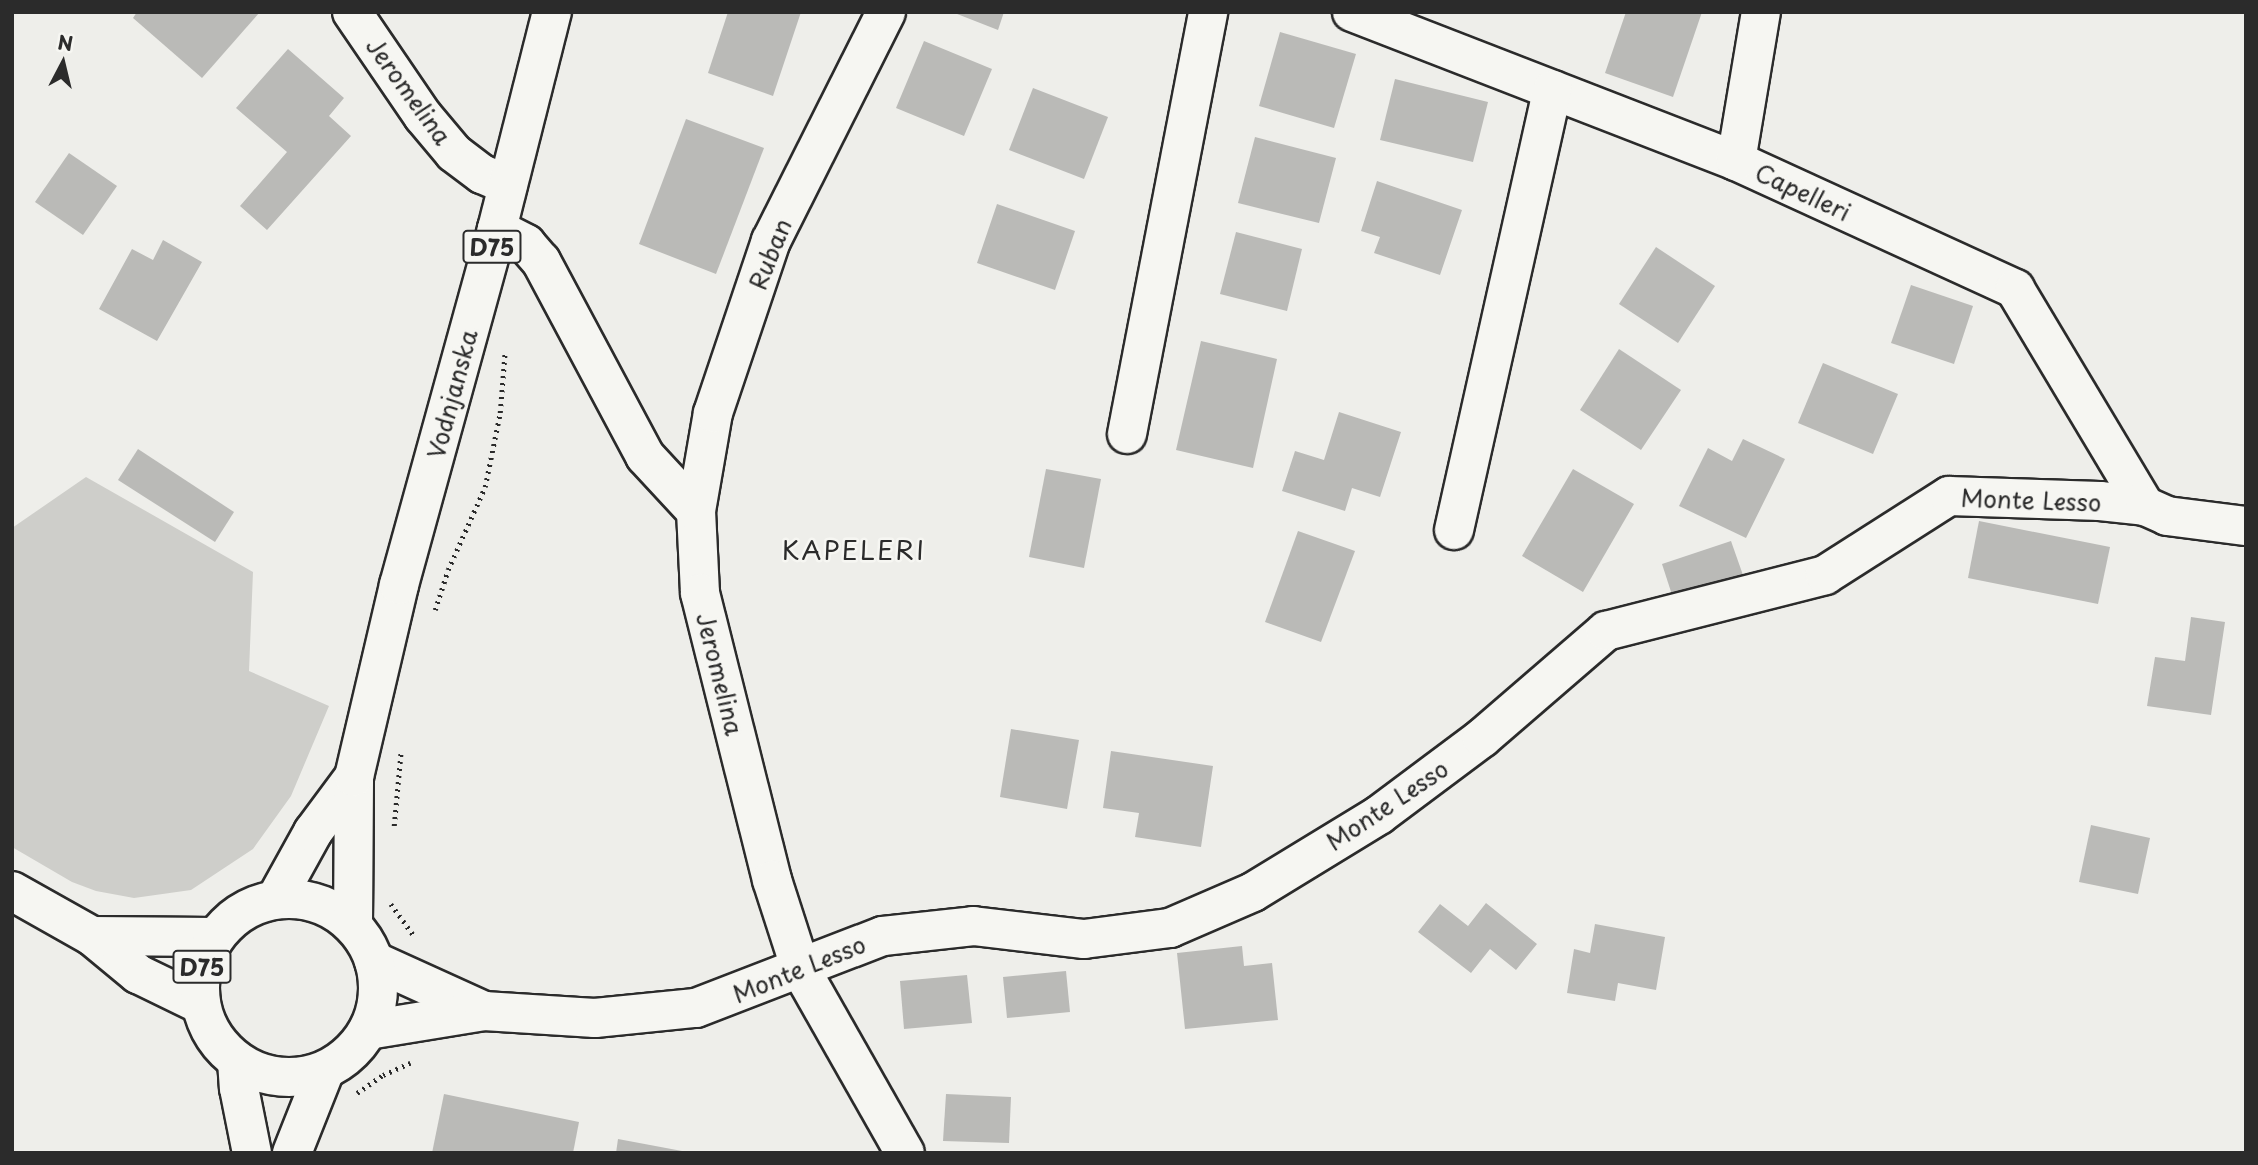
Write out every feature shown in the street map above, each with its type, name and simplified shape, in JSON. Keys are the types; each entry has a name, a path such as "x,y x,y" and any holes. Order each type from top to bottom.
{"street":[{"name":"Jeromelina","path":"352,12 424,116 454,153 482,174 508,185"},
{"name":"Vodnjanska","path":"353,925 354,777 399,585 497,229 552,12"},
{"name":"Ruban","path":"696,510 713,413 771,241 886,12"},
{"path":"1128,434 1208,12"},
{"path":"1736,161 1761,12"},
{"name":"Capelleri","path":"1376,17 1552,90 1736,161 2015,289 2145,506"},
{"path":"1454,530 1552,90"},
{"path":"497,229 526,244 541,261 645,456 696,510"},
{"name":"Monte Lesso","path":"374,961 424,1003 595,1018 696,1009 801,970 857,943 883,936 972,926 1084,939 1170,928 1253,892 1379,815 1482,738 1606,631 1825,575 1949,496 2100,501 2145,506 2167,516 2246,526"},
{"name":"Jeromelina","path":"696,510 700,593 772,880 801,970 905,1153"},
{"name":"Vodnjanska","path":"276,899 313,832 354,777"},
{"path":"12,891 92,936 138,974 200,1004"},
{"name":"D75","path":"292,898 325,905 353,925 366,942 374,961 378,996 368,1030 342,1060 324,1070 303,1076 279,1077 257,1072 237,1061 213,1037 200,1004 198,981 203,958 214,937 241,911 276,899 292,898"},
{"path":"92,936 214,937"},
{"path":"368,1030 424,1003"},
{"path":"237,1061 239,1088 253,1153"},
{"path":"292,1153 324,1070"}],"path":[{"path":"432,618 448,570 485,487 500,413 506,342"},
{"path":"393,836 402,741"},
{"path":"351,1100 383,1075 417,1060 424,1003 422,945 388,900"}],"shaded area":[{"path":"86,477 253,572 249,671 329,706 291,796 253,849 191,890 134,898 96,891 72,882 12,847 12,528"}],"building":[{"path":"137,12 260,12 202,78 133,18"},
{"path":"728,12 801,12 773,96 708,73"},
{"path":"952,12 1004,12 998,30"},
{"path":"1626,12 1702,12 1673,97 1605,73"},
{"path":"1280,32 1356,54 1334,128 1259,106"},
{"path":"924,41 992,69 964,136 896,108"},
{"path":"288,49 344,98 329,116 351,136 267,230 240,206 287,152 236,108"},
{"path":"1395,79 1488,102 1473,162 1380,140"},
{"path":"1033,88 1108,117 1084,179 1009,150"},
{"path":"686,119 764,148 716,274 639,244"},
{"path":"1255,137 1336,158 1319,223 1238,203"},
{"path":"69,153 117,186 83,235 35,202"},
{"path":"1377,181 1462,210 1440,275 1374,253 1380,237 1361,231"},
{"path":"997,204 1075,231 1055,290 977,263"},
{"path":"1236,232 1302,249 1287,311 1220,294"},
{"path":"163,240 202,262 157,341 99,309 132,249 153,260"},
{"path":"1656,247 1715,286 1678,343 1619,304"},
{"path":"1911,285 1973,306 1954,364 1891,343"},
{"path":"1201,341 1277,359 1253,468 1176,450"},
{"path":"1619,349 1681,390 1641,450 1580,410"},
{"path":"1823,363 1898,394 1873,454 1798,423"},
{"path":"1339,412 1401,432 1380,497 1352,488 1345,511 1282,491 1295,451 1324,460"},
{"path":"1743,439 1785,459 1746,538 1679,506 1708,448 1732,461"},
{"path":"138,449 234,512 215,542 118,480"},
{"path":"1046,469 1101,479 1084,568 1029,557"},
{"path":"1573,469 1634,504 1583,592 1522,556"},
{"path":"1979,521 2110,547 2098,604 1968,578"},
{"path":"1298,531 1355,551 1321,642 1265,622"},
{"path":"1731,541 1744,578 1674,601 1662,564"},
{"path":"2191,617 2225,622 2211,715 2147,706 2155,657 2185,661"},
{"path":"1011,729 1079,740 1067,809 1000,797"},
{"path":"1111,751 1213,766 1201,847 1135,837 1139,813 1103,808"},
{"path":"2091,825 2150,838 2138,894 2079,882"},
{"path":"1486,903 1537,944 1516,970 1490,949 1471,973 1418,932 1440,904 1468,926"},
{"path":"1595,924 1665,937 1656,990 1618,983 1615,1001 1567,993 1574,949 1590,953"},
{"path":"1242,946 1244,966 1272,963 1278,1020 1185,1029 1177,953"},
{"path":"1066,971 1070,1012 1007,1018 1003,977"},
{"path":"967,975 972,1023 904,1029 900,981"},
{"path":"444,1094 579,1122 573,1153 432,1153"},
{"path":"946,1094 1011,1097 1009,1143 943,1141"},
{"path":"618,1139 682,1151 682,1153 616,1153"}],"district":[{"name":"KAPELERI","path":"854,550"}]}
